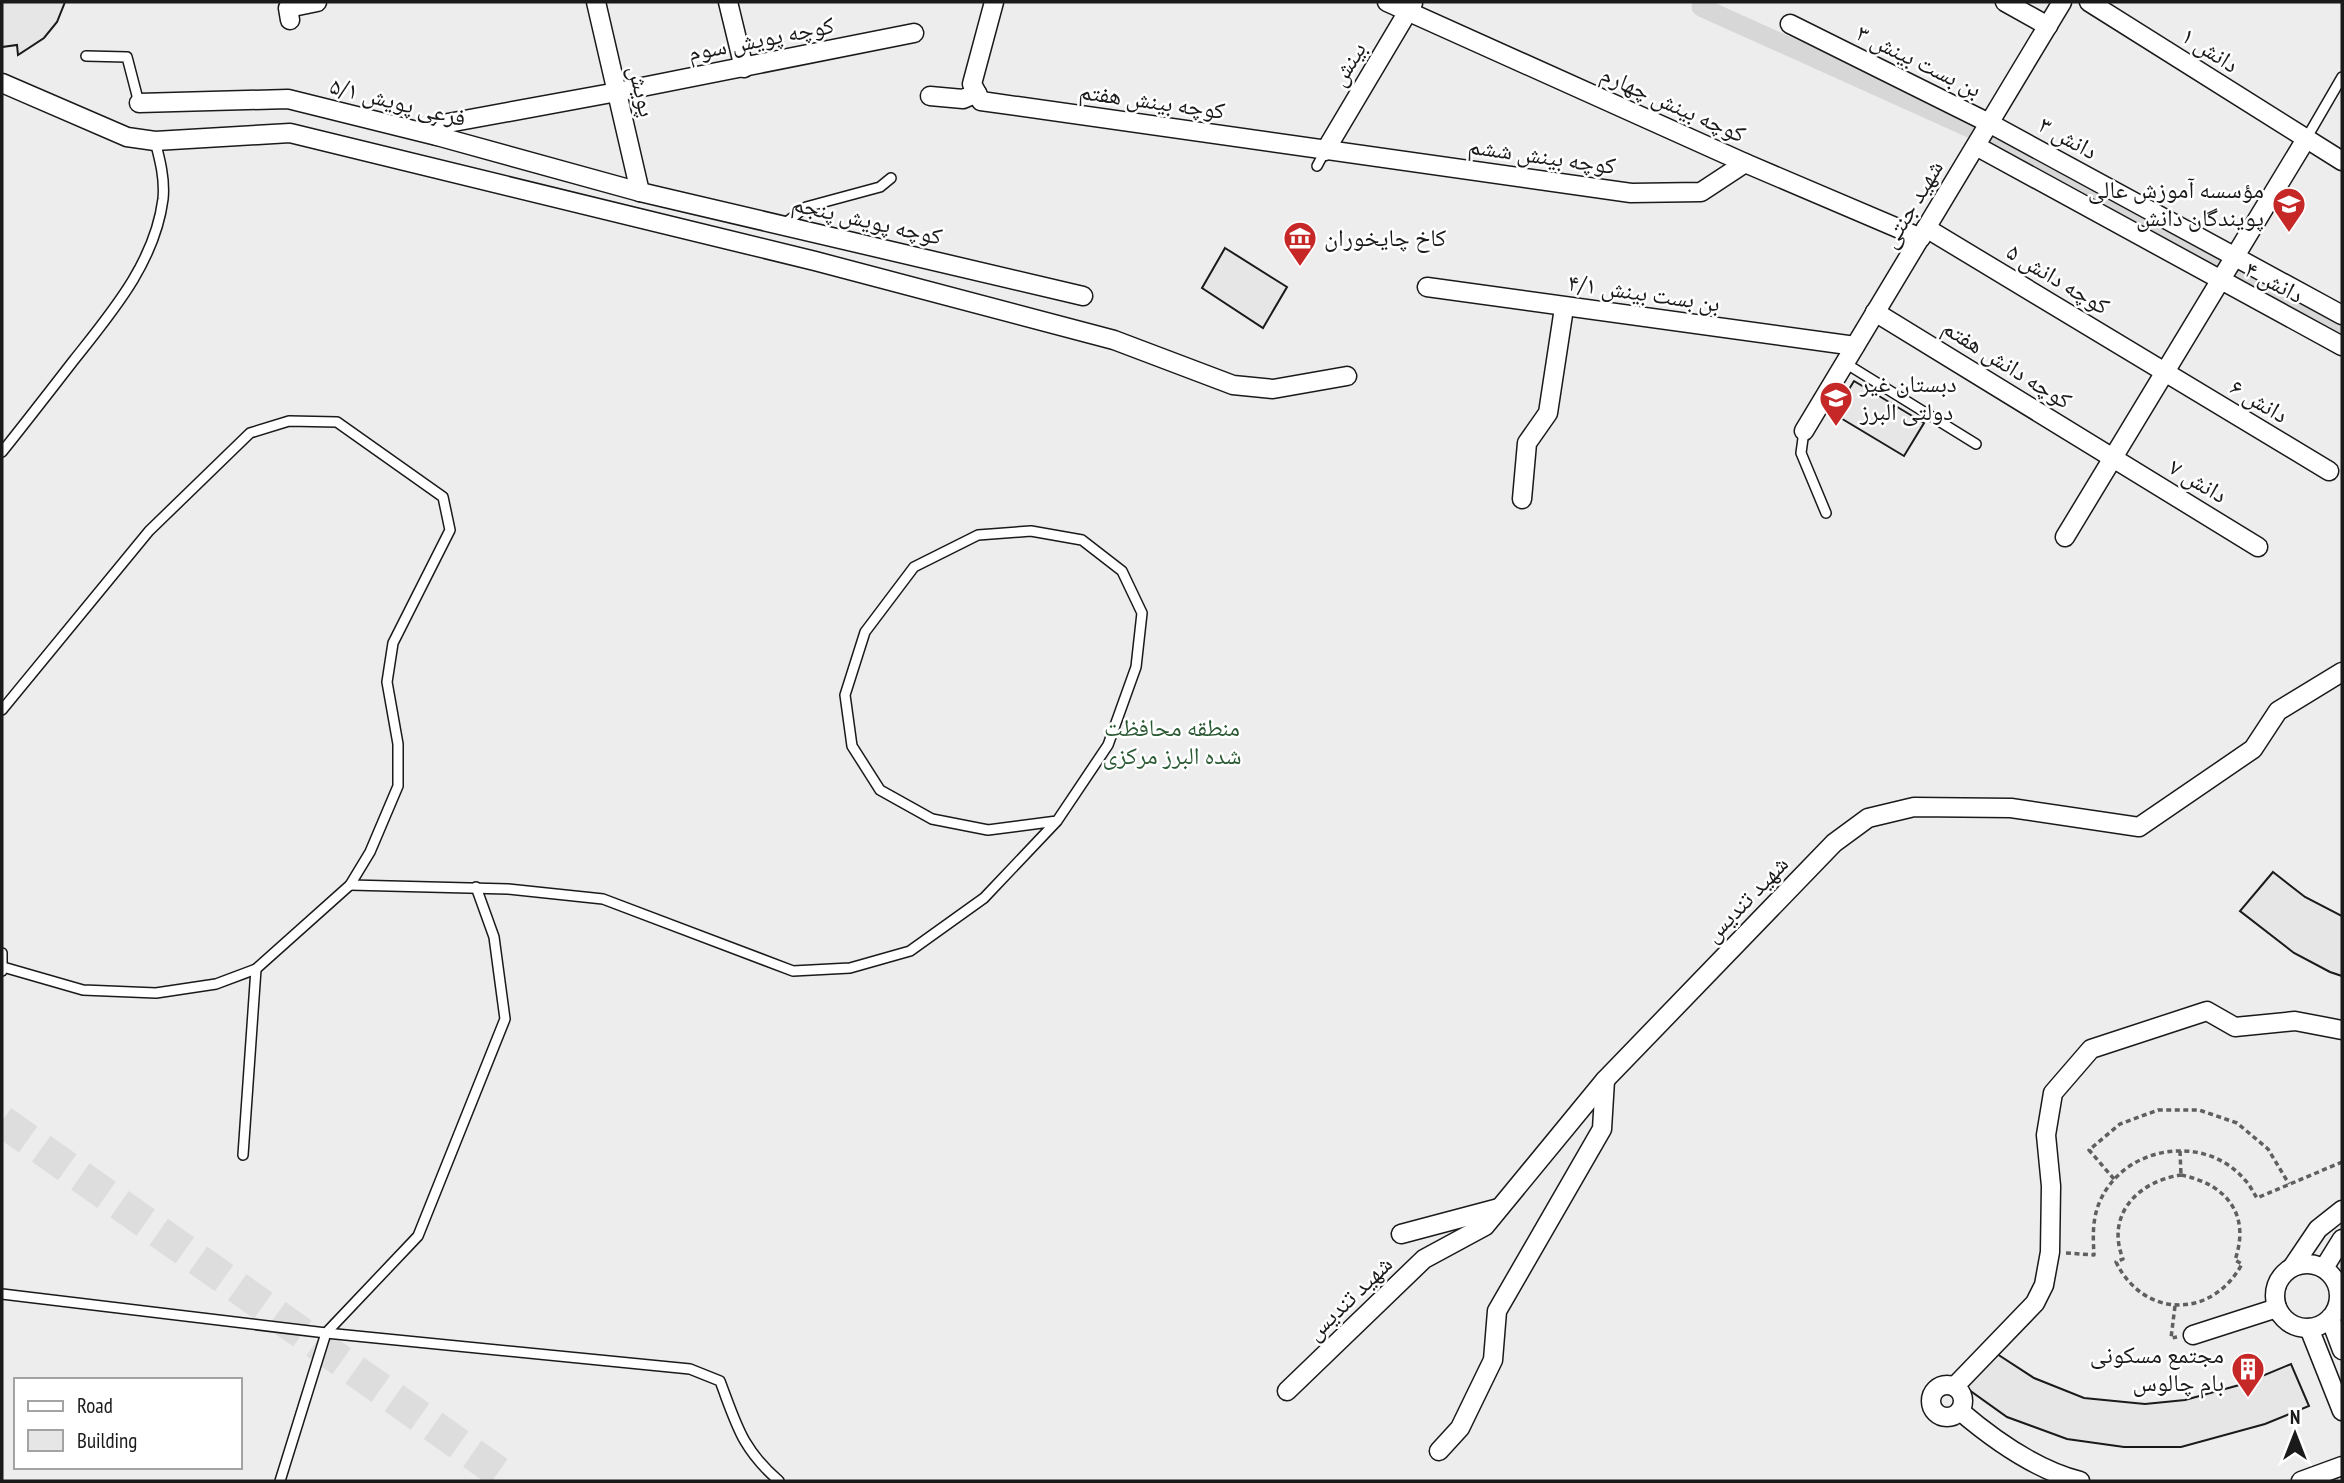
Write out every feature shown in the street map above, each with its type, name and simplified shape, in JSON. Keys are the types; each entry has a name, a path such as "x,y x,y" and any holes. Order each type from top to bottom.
{"street":[{"path":"290,20 288,8 317,2"},
{"name":"پویش","path":"596,2 640,192"},
{"path":"729,2 744,68"},
{"path":"930,96 963,99 977,93 972,84 994,2"},
{"name":"کوچه بینش چهارم","path":"1387,2 1410,7 1745,163 1924,233"},
{"path":"2005,2 2048,26"},
{"name":"شهید جنتی","path":"1804,431 2062,2"},
{"name":"دانش ۱","path":"2089,2 2342,161"},
{"name":"بینش","path":"1321,158 1410,7"},
{"name":"بن بست بینش ۳","path":"1790,24 1982,135"},
{"name":"کوچه پویش سوم","path":"437,136 448,122 744,68 914,33"},
{"path":"2,83 127,137 155,141 289,133 816,261 1114,340 1233,384 1273,389 1347,376"},
{"name":"کوچه بینش هفتم","path":"977,93 981,101 1321,158"},
{"name":"فرعی پویش ۵/۱","path":"139,103 288,99 437,136 640,192"},
{"path":"1982,135 2220,281"},
{"name":"دانش ۳","path":"1982,135 2235,257"},
{"path":"2065,537 2306,139"},
{"name":"کوچه بینش ششم","path":"1321,158 1631,193 1700,192 1745,163"},
{"name":"کوچه پویش پنجم","path":"640,192 1083,296"},
{"name":"کوچه دانش ۵","path":"1924,233 2164,373"},
{"name":"دانش ۴","path":"2235,257 2342,315"},
{"name":"دانش ۴","path":"2220,281 2342,346"},
{"name":"بن بست بینش ۴/۱","path":"1427,288 1855,346"},
{"path":"1522,499 1527,443 1548,413 1564,307"},
{"name":"کوچه دانش هفتم","path":"1875,312 2113,458"},
{"name":"دانش ۶","path":"2164,373 2329,471"},
{"name":"دانش ۷","path":"2113,458 2258,547"},
{"name":"شهید تندیس","path":"1287,1391 1424,1259 1485,1226 1605,1080 1834,843 1868,818 1914,807 2011,808 2139,827 2253,750 2278,710 2342,672"},
{"path":"1955,1387 2035,1303 2045,1285 2050,1252 2051,1186 2046,1135 2053,1093 2091,1049 2207,1012 2235,1027 2295,1021 2342,1030"},
{"path":"1439,1451 1460,1428 1493,1360 1497,1311 1602,1129 1605,1080"},
{"path":"1401,1234 1499,1208"},
{"path":"2293,1266 2314,1264 2324,1268 2331,1274 2339,1292 2336,1310 2330,1318 2309,1328 2290,1323 2277,1308 2275,1289 2318,1229 2342,1210"},
{"path":"2324,1268 2342,1239"},
{"path":"2193,1335 2277,1308"},
{"path":"2330,1318 2342,1350"},
{"path":"2309,1328 2342,1411"},
{"path":"1944,1385 1955,1387 1963,1400 1960,1411 1951,1417 1936,1413 1931,1404 1935,1390 1944,1385"},
{"path":"1960,1411 1982,1430 2018,1453 2050,1470 2081,1481"},
{"path":"2301,1481 2342,1466"}],"lane":[{"path":"86,56 127,57 139,103"},
{"path":"2306,139 2342,77"},
{"path":"2,452 120,302 150,249 163,196 163,172 155,141"},
{"path":"783,226 806,207 880,187 891,178"},
{"path":"1845,363 1976,444"},
{"path":"2,710 149,531 250,433 289,421 337,422 443,497 450,530 436,563 393,643 387,682 398,744 398,786 370,852 350,886 256,969 216,984 156,993 83,990 2,970 2,953"},
{"path":"1804,431 1801,453 1826,513"},
{"path":"350,886 475,887 603,899 793,971 850,968 910,951 984,898 1057,821 1108,745 1136,667 1142,613 1122,571 1083,540 1031,531 978,535 914,567 865,632 845,695 852,746 880,790 932,819 988,830 1057,821"},
{"path":"280,1481 326,1333 418,1236 505,1019 494,937 475,887"},
{"path":"243,1155 256,969"},
{"path":"2,1294 326,1333 690,1368 720,1381 741,1437 758,1463 779,1481"}],"path":[{"path":"2114,1179 2089,1150 2120,1124 2158,1110 2199,1110 2237,1123 2269,1149 2290,1184"},
{"path":"2050,1252 2094,1255 2093,1228 2099,1202 2114,1179 2137,1161 2165,1151 2194,1151 2222,1161 2245,1180 2257,1198 2342,1162"},
{"path":"2180,1151 2181,1175"},
{"path":"2181,1175 2201,1180 2219,1190 2232,1206 2240,1226 2240,1246 2235,1261 2242,1264 2234,1279 2218,1294 2197,1303 2175,1306 2154,1301 2134,1289 2122,1276 2116,1262 2123,1259 2118,1236 2122,1217 2131,1200 2144,1186 2162,1178 2181,1175"}],"shaded area":[{"name":"منطقه محافظت شده البرز مرکزی","path":"2,2 2342,2 2342,1481 2,1481"}],"building":[{"path":"2,2 65,2 57,22 44,38 18,55 17,45 2,47"},
{"path":"1225,248 1287,287 1263,328 1202,288"},
{"path":"1854,381 1924,423 1904,456 1834,414"},
{"path":"2273,872 2305,897 2342,916 2342,976 2294,953 2240,911"},
{"name":"مجتمع مسکونی بام چالوس","path":"1994,1352 2034,1378 2084,1398 2145,1404 2185,1400 2243,1384 2291,1364 2309,1406 2265,1424 2181,1447 2124,1447 2067,1439 2007,1417 1965,1387"}],"waterway":[{"path":"1701,7 1972,129 2342,333"}],"tunnel":[{"path":"2,1121 511,1481"}],"place":[{"name":"مؤسسه آموزش عالی پویندگان دانش","path":"2289,234"},
{"name":"کاخ چایخوران","path":"1300,268"},
{"name":"دبستان غیر دولتی البرز","path":"1836,428"},
{"name":"مجتمع مسکونی بام چالوس","path":"2248,1399"}]}
